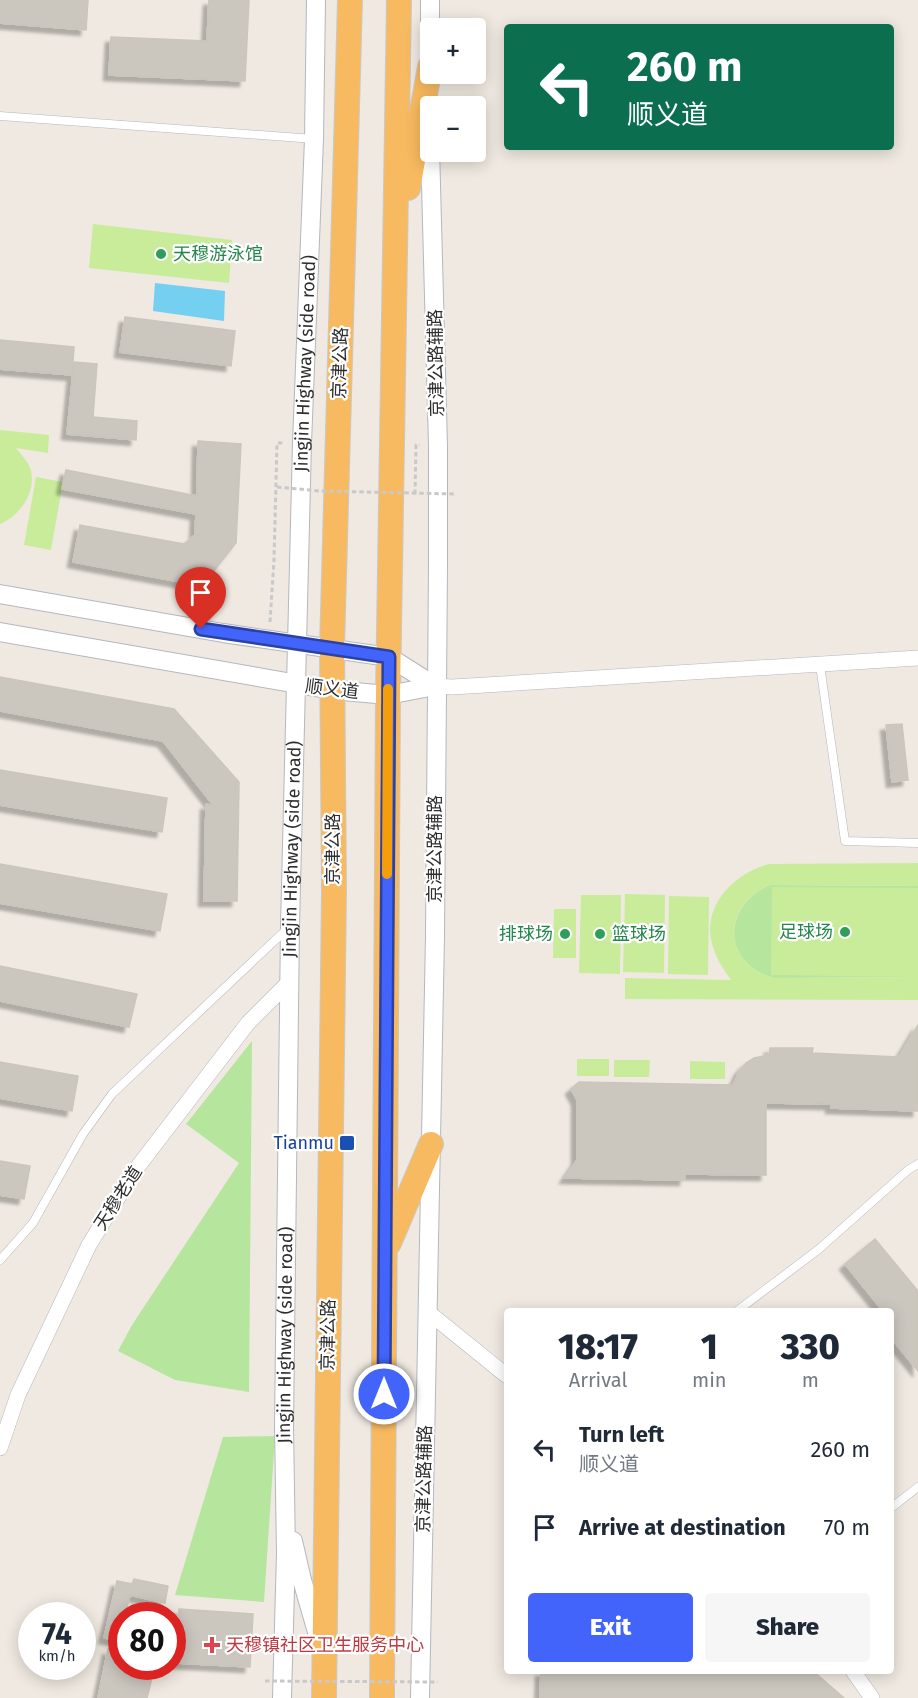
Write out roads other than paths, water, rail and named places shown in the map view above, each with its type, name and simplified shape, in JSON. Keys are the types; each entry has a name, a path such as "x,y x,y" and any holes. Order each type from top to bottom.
{"highway":[{"path":"382,1698 388,695 399,0"},
{"name":"京津公路","path":"324,1698 334,891 332,648 350,12"},
{"path":"396,256 427,84"},
{"path":"385,1254 431,1144"}],"street":[{"name":"Jingjin Highway (side road)","path":"282,1698 286,1553 284,1480 290,926 302,443 314,139 316,0"},
{"path":"344,0 350,12"},
{"name":"京津公路辅路","path":"430,0 430,18"},
{"name":"京津公路辅路","path":"420,1698 435,936 438,446 430,84"},
{"path":"0,594 223,633 389,657 435,686 452,687 918,658"},
{"name":"顺义道","path":"0,632 332,690 388,695 435,686"},
{"name":"天穆老道","path":"0,1448 18,1395 89,1245 122,1191 194,1092 248,1023 289,982"},
{"path":"428,1312 504,1374"},
{"path":"284,1480 302,1580 324,1653"},
{"path":"856,1674 872,1698"}],"lane":[{"path":"0,116 314,139"},
{"path":"820,664 845,841 918,843"},
{"path":"0,1260 33,1222 83,1134 112,1094 290,926"},
{"path":"741,1308 819,1248 908,1170 918,1164"},
{"path":"894,1506 918,1487"}],"water":[{"path":"155,283 225,291 224,321 153,311"}],"place":[{"name":"天穆游泳馆","path":"161,254"},
{"name":"足球场","path":"845,932"},
{"name":"排球场","path":"565,934"},
{"name":"篮球场","path":"600,934"},
{"name":"Tianmu","path":"347,1143"},
{"name":"天穆镇社区卫生服务中心","path":"212,1645"}]}
